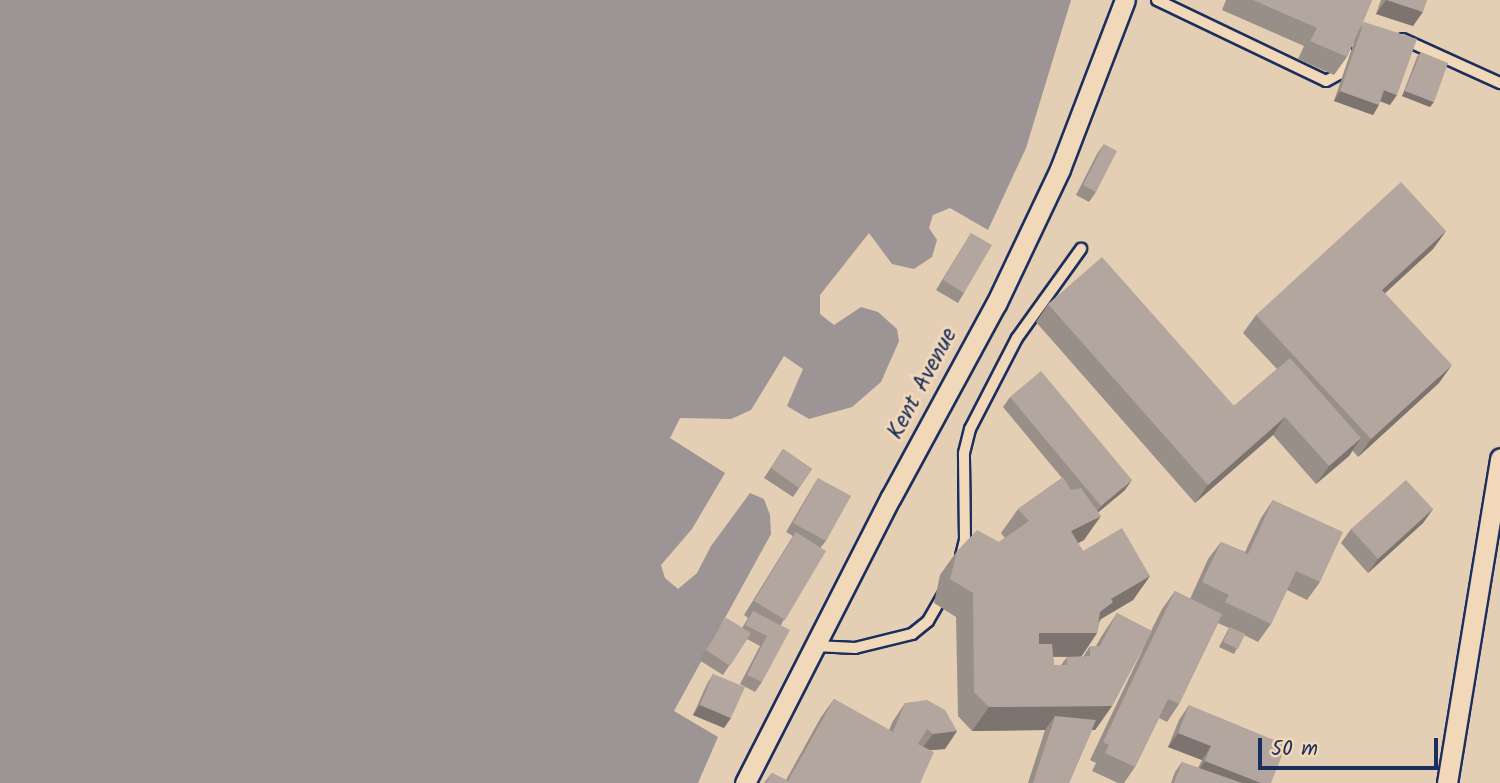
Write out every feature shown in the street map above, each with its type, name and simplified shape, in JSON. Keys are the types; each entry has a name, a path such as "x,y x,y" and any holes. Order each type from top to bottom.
{"street":[{"name":"Kent Avenue","path":"746,783 815,646 996,304 1060,169 1125,0"},
{"path":"1447,783 1500,458"}],"lane":[{"path":"1157,0 1326,81 1339,74 1353,37"},
{"path":"1395,35 1500,83"},
{"path":"958,565 965,540 964,453 971,429 1017,338 1081,249"},
{"path":"815,646 855,648 912,634 928,621 949,584"}],"shaded area":[{"path":"0,0 1071,0 1026,148 988,230 950,208 933,215 929,228 937,240 932,257 914,269 892,264 869,233 820,295 820,314 834,325 861,307 878,312 897,329 899,341 881,382 852,407 809,419 787,406 803,369 784,356 751,410 731,419 680,418 670,438 725,473 692,529 661,565 665,578 678,589 697,573 711,546 750,493 764,499 770,515 771,534 674,711 718,737 698,783 0,783"}],"building":[{"path":"1253,0 1372,0 1347,57 1310,41 1317,28"},
{"path":"1387,0 1427,0 1423,12"},
{"path":"1364,22 1417,39 1397,95 1384,90 1379,105 1340,91"},
{"path":"1421,52 1448,63 1434,102 1405,91"},
{"path":"1104,144 1117,151 1096,192 1083,185"},
{"path":"1401,182 1446,231 1382,290 1452,365 1371,439 1256,315"},
{"path":"971,233 992,245 964,293 943,280"},
{"path":"1102,257 1234,406 1290,358 1361,438 1329,466 1285,417 1208,485 1048,304"},
{"path":"1041,371 1132,480 1101,506 1010,397"},
{"path":"783,449 812,469 799,488 771,468"},
{"path":"1063,477 1071,490 1081,488 1101,516 1071,531 1083,551 1122,528 1150,576 1111,599 1113,602 1100,612 1097,633 1039,633 1039,644 1052,644 1054,665 1067,665 1067,657 1090,656 1090,646 1100,646 1117,613 1152,631 1112,706 989,707 974,692 973,593 950,579 957,551 977,530 999,542 1029,521 1018,509"},
{"path":"818,478 851,496 826,541 793,523"},
{"path":"1406,480 1433,509 1378,559 1351,529"},
{"path":"1273,500 1343,532 1320,582 1296,571 1271,624 1225,602 1229,595 1202,582 1221,542 1248,554"},
{"path":"796,532 826,551 785,620 754,601"},
{"path":"1175,591 1222,614 1179,704 1168,699 1135,767 1105,753 1109,745 1103,742"},
{"path":"753,611 790,630 762,682 747,675 767,636 745,625"},
{"path":"726,618 751,633 730,666 706,650"},
{"path":"1230,627 1245,634 1238,649 1223,642"},
{"path":"713,674 745,687 731,718 700,705"},
{"path":"834,699 893,732 905,703 927,700 945,710 957,731 933,734 927,729 918,744 934,752 920,783 766,783 772,773 788,781"},
{"path":"1189,705 1286,745 1271,783 1261,783 1205,761 1211,746 1178,733"},
{"path":"1055,716 1096,720 1069,783 1033,783"},
{"path":"1182,762 1242,783 1174,783"}]}
